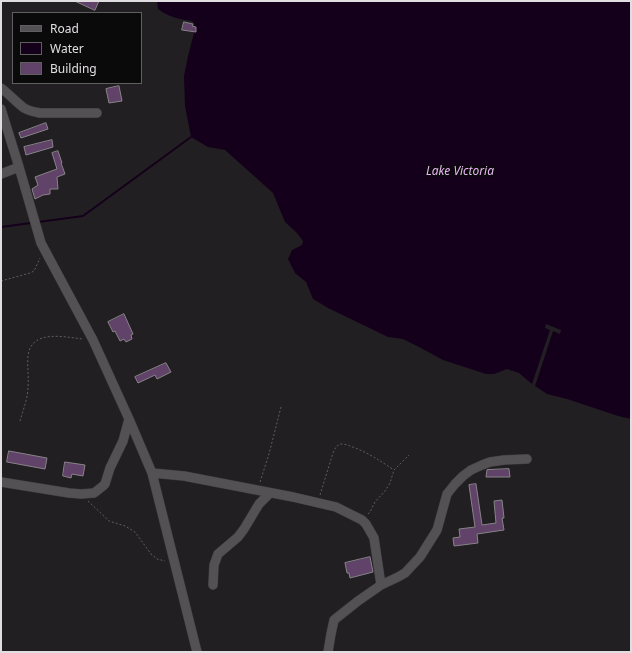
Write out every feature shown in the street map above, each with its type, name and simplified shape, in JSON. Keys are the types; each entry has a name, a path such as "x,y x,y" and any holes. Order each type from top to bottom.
{"street":[{"path":"1,88 23,107 32,111 40,113 97,113"},
{"path":"1,109 41,243 93,340 152,473 198,652"},
{"path":"1,174 19,167"},
{"path":"1,482 69,493 94,493 105,484 110,468 123,441 129,419"},
{"path":"328,652 334,620 381,585 405,573 420,557 437,530 447,494 463,476 471,470 490,462 527,459"},
{"path":"152,473 221,482 293,497 336,508 362,520 374,538 381,585"},
{"path":"214,585 214,565 216,558 238,537 259,504 270,493"}],"path":[{"path":"1,281 34,271 38,261 46,251"},
{"path":"20,421 28,389 28,356 35,342 40,338 48,336 93,340"},
{"path":"257,490 269,454 281,407"},
{"path":"316,503 331,457 336,447 341,444 363,450 394,470"},
{"path":"362,520 370,512 375,502 385,491 390,483 394,470 409,455"},
{"path":"81,494 107,520 125,526 134,532 155,558 176,566"}],"water":[{"name":"Lake Victoria","path":"157,1 631,1 631,419 547,394 519,373 507,369 494,374 486,374 443,360 403,339 388,337 328,308 313,299 306,282 295,273 288,259 292,250 302,245 303,241 285,222 273,193 225,150 208,147 191,137 185,106 184,76 195,29 194,23 192,21 174,17 162,12 158,9"}],"pier":[{"path":"546,324 561,330 560,334 553,331 535,386 532,384 550,330 545,328"}],"building":[{"path":"75,1 99,1 95,10"},
{"path":"184,22 193,24 192,26 196,27 196,32 182,30"},
{"path":"119,86 122,101 109,103 106,89"},
{"path":"46,123 48,129 21,138 19,133"},
{"path":"52,140 53,147 26,155 24,147"},
{"path":"58,151 65,174 57,177 58,189 50,189 50,194 43,195 35,199 32,189 38,185 35,177 57,169 52,153"},
{"path":"124,314 133,334 131,335 132,339 126,342 124,339 120,341 108,322"},
{"path":"166,363 171,372 157,379 155,375 138,383 135,377"},
{"path":"9,451 47,458 45,469 7,462"},
{"path":"65,462 85,465 83,476 72,474 71,478 63,476"},
{"path":"509,469 510,477 486,477 487,470"},
{"path":"476,484 482,525 496,523 494,501 502,500 504,530 477,534 478,543 454,546 453,538 460,537 459,529 475,527 469,485"},
{"path":"370,557 373,572 350,578 349,573 347,573 345,563"}],"waterway":[{"path":"38,222 83,216 191,137"},
{"path":"1,227 31,223"}]}
